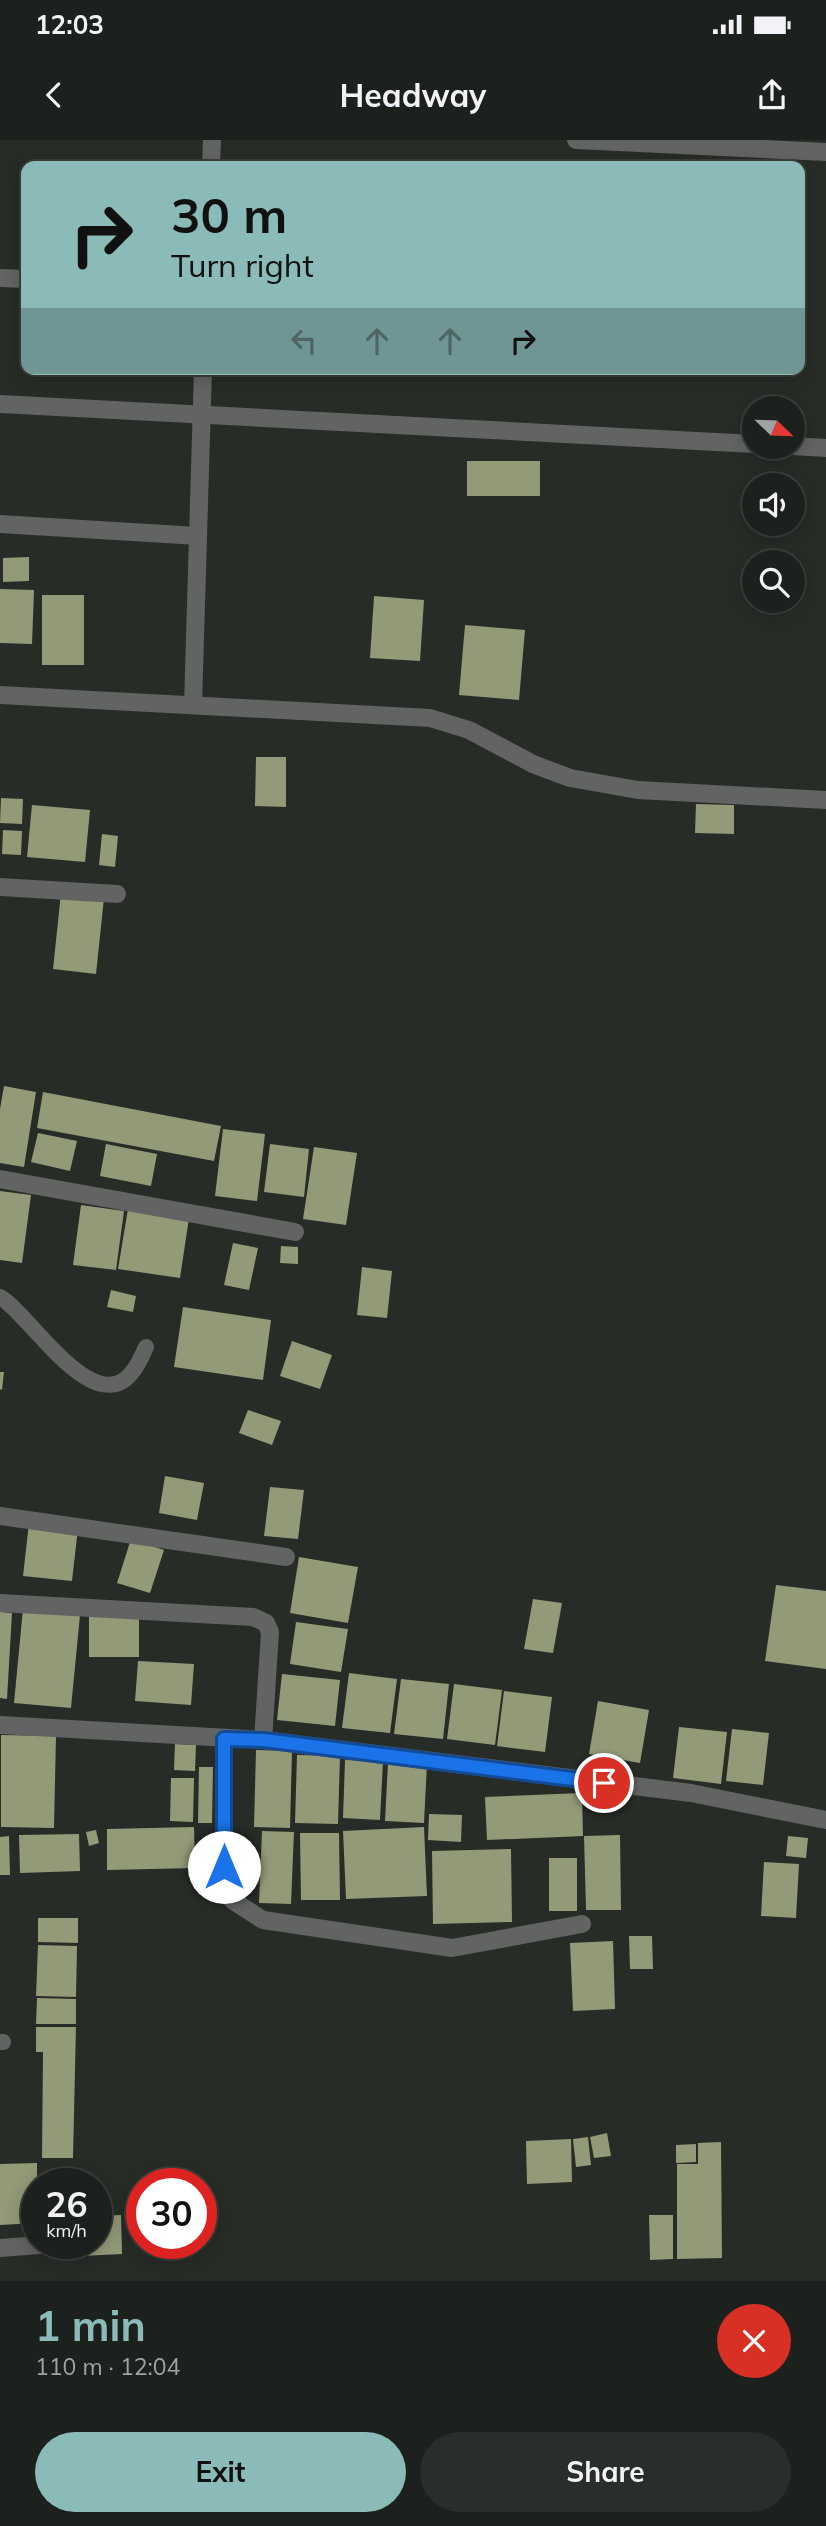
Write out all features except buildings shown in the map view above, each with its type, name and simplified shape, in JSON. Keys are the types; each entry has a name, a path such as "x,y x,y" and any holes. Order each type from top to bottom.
{"street":[{"path":"211,161 212,140"},
{"path":"576,140 826,152"},
{"path":"0,278 21,279"},
{"path":"192,705 203,375"},
{"path":"0,404 742,443"},
{"path":"805,447 826,448"},
{"path":"0,524 198,536"},
{"path":"0,695 430,718 468,730 533,764 570,778 638,790 826,800"},
{"path":"0,887 117,894"},
{"path":"0,1178 295,1232"},
{"path":"0,1516 286,1557"},
{"path":"0,1603 253,1617 266,1623 270,1632 264,1740"},
{"path":"0,1725 264,1740 735,1799 826,1820"},
{"path":"224,1739 224,1867 232,1900 263,1920 452,1948 582,1924"},
{"path":"0,2248 21,2246"}],"lane":[{"path":"0,1297 70,1366 100,1384 116,1384 132,1373 146,1347"}],"route":[{"path":"224,1867 224,1739 264,1740 604,1783"}]}
